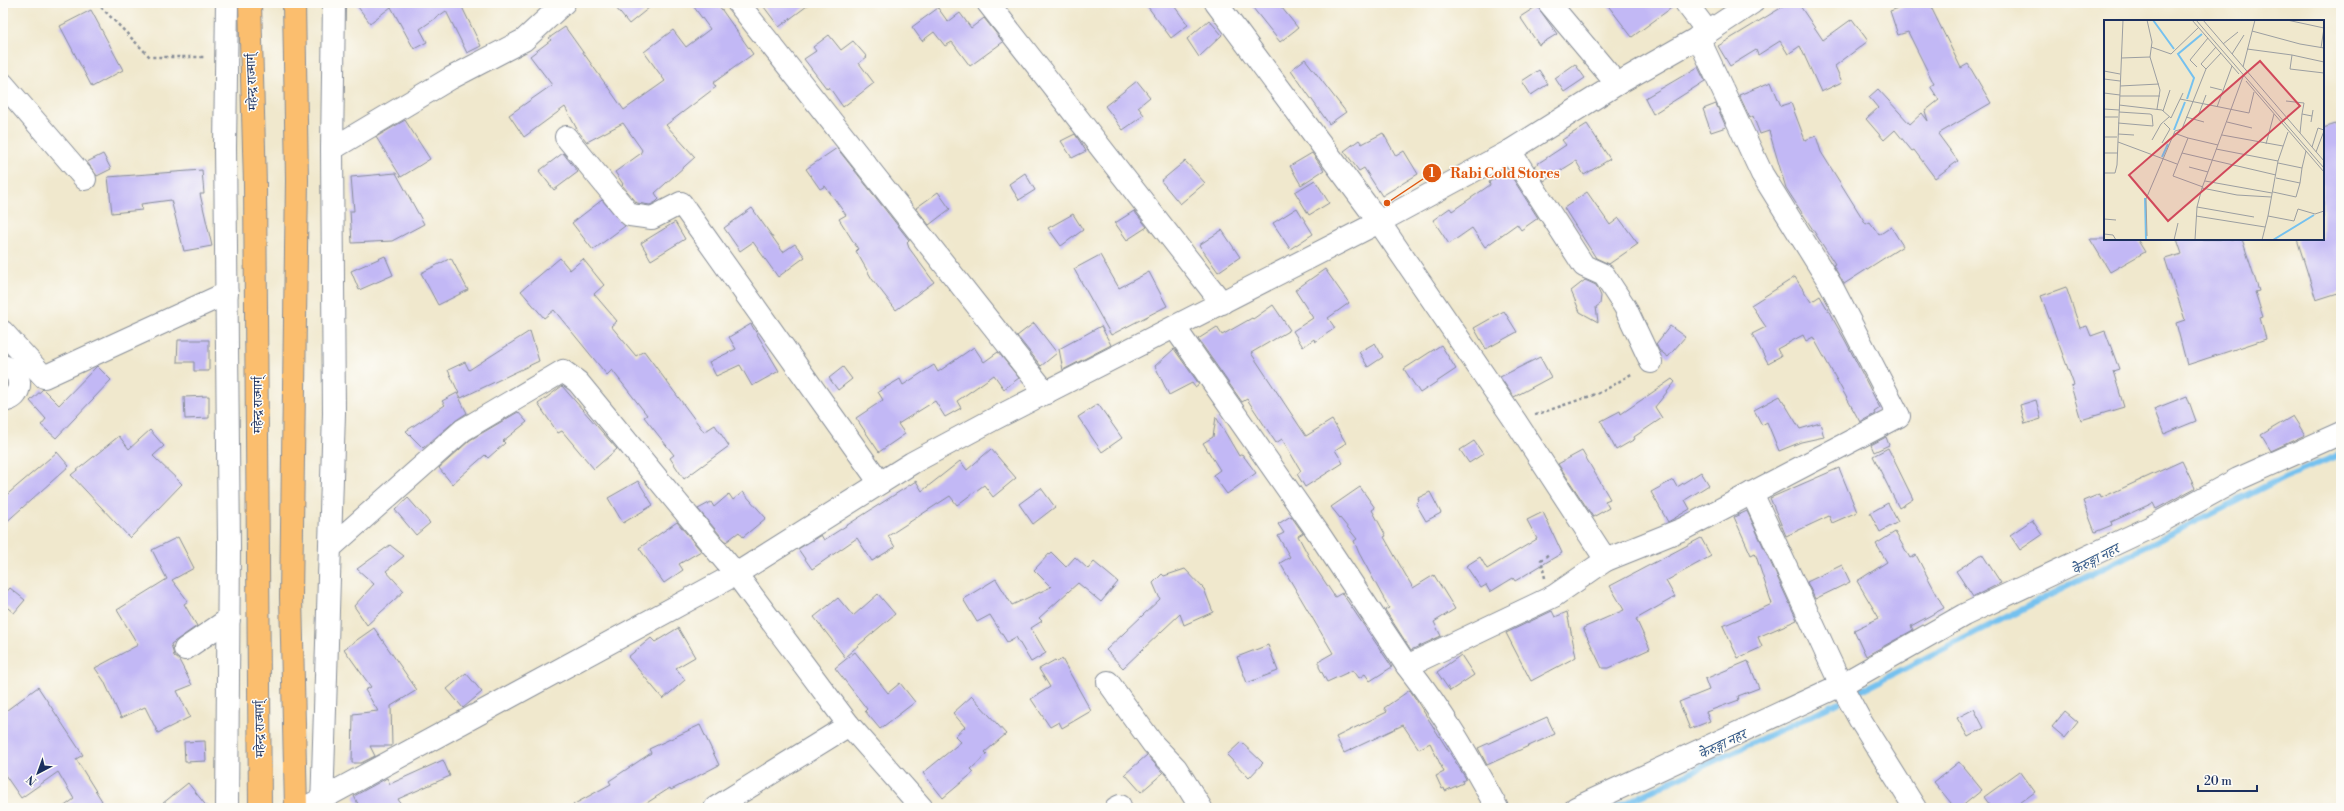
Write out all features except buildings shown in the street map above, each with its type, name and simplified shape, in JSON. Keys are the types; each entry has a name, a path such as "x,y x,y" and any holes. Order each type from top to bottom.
{"highway":[{"name":"महेन्द्र राज्मार्ग्","path":"250,3 255,185 260,808"},
{"path":"294,3 296,180 291,597 296,808"}],"street":[{"path":"227,3 226,293 229,619 227,808"},
{"path":"316,805 330,548 334,413 332,148 334,3"},
{"path":"332,148 451,78 524,40 564,3"},
{"path":"738,3 1046,393"},
{"path":"988,3 1222,303"},
{"path":"1216,3 1379,222 1516,422 1606,560"},
{"path":"1549,3 1617,84"},
{"path":"1407,666 1554,596 1606,560 1682,529 1899,416 1831,284 1762,174 1703,35 1686,3"},
{"path":"316,805 736,574 880,483 1046,393 1379,222 1510,151 1617,84 1703,35 1752,3"},
{"path":"3,84 85,179"},
{"path":"566,137 630,215 652,218 681,203 880,483"},
{"path":"1510,151 1584,266 1604,275 1632,321 1651,362"},
{"path":"15,365 44,377 226,293"},
{"path":"1175,328 1319,534 1407,666 1430,695 1468,753 1497,808"},
{"path":"3,332 20,382 20,388 13,398 3,401"},
{"path":"330,548 463,430 563,371 578,382 736,574 849,725 922,808"},
{"path":"1576,808 1841,684 1964,615 2151,527 2238,479 2341,433"},
{"path":"1752,493 1841,684 1860,720 1915,808"},
{"path":"185,649 229,619"},
{"path":"1108,682 1153,744 1176,768 1201,808"},
{"path":"715,808 849,725"}],"path":[{"path":"97,3 150,57 226,57"},
{"path":"1516,422 1602,392 1651,362"}],"waterway":[{"name":"केेरुङ्गा नहर","path":"1862,690 2272,483 2341,454"},
{"name":"केेरुङ्गा नहर","path":"1615,808 1839,702"}],"place":[{"name":"Rabi Cold Stores","path":"1387,203"}]}
